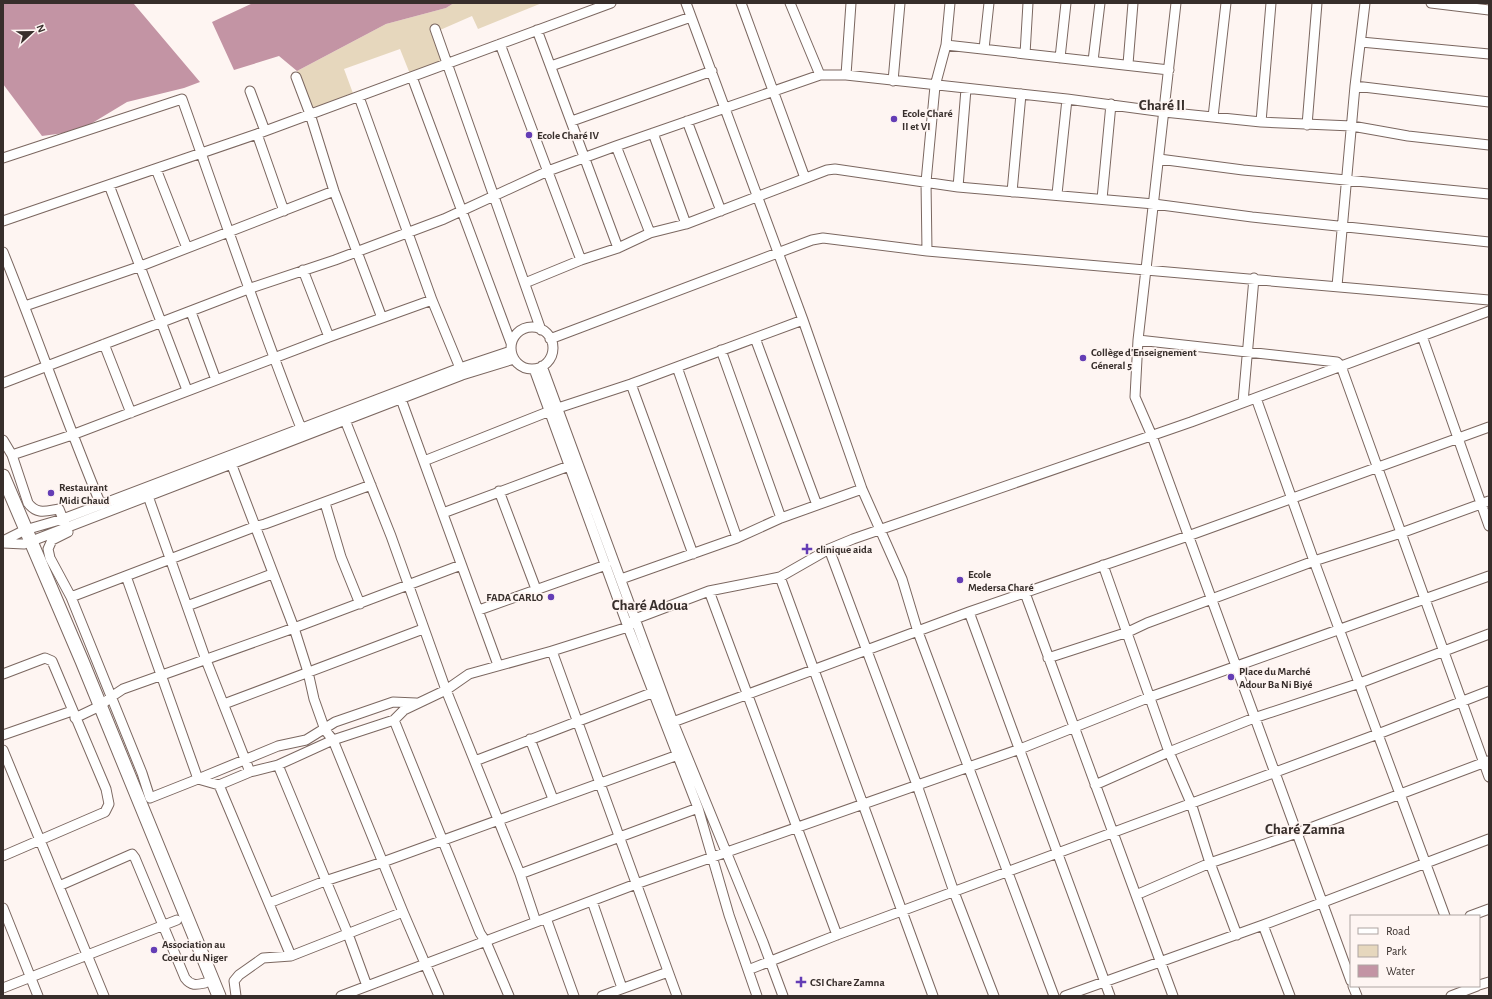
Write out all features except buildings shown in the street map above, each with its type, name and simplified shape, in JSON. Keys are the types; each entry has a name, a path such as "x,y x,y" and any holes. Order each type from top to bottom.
{"highway":[{"path":"3,476 24,537"},
{"path":"3,497 59,606 96,708 177,920 210,996"},
{"path":"96,708 219,996"}],"street":[{"path":"3,221 201,154 611,3"},
{"path":"686,3 712,71 777,254 803,320 862,489 902,579 918,632 1054,996"},
{"path":"741,3 805,178"},
{"path":"790,3 820,75"},
{"path":"846,75 851,3"},
{"path":"893,81 900,3"},
{"path":"927,251 926,182 935,86 946,45 950,3"},
{"path":"984,49 989,3"},
{"path":"1025,54 1028,3"},
{"path":"1060,58 1066,3"},
{"path":"1093,61 1100,3"},
{"path":"1128,64 1133,3"},
{"path":"1176,3 1138,340 1135,397 1152,436 1322,902 1347,961 1350,976"},
{"path":"1213,117 1226,3"},
{"path":"1261,122 1271,3"},
{"path":"1307,125 1317,3"},
{"path":"1337,286 1348,180 1355,86 1362,42 1365,3"},
{"path":"1431,3 1489,10"},
{"path":"551,66 691,17"},
{"path":"434,29 541,330"},
{"path":"537,30 618,248"},
{"path":"1362,42 1489,54"},
{"path":"500,44 581,260"},
{"path":"946,45 1128,64 1169,70"},
{"path":"572,121 712,71"},
{"path":"3,383 248,289 356,252 462,211 548,171 585,157 820,75 846,75 935,86 1067,98 1164,112 1261,122 1352,126 1408,136 1489,145"},
{"path":"296,77 310,114 334,191 382,318"},
{"path":"3,540 24,537 148,496 230,463 462,375 512,351 518,332 525,328 533,327 541,330 550,339 552,352 548,360 538,367 523,367 512,351 412,77"},
{"path":"1355,86 1489,102"},
{"path":"958,186 966,89"},
{"path":"250,91 284,211"},
{"path":"1012,192 1021,94"},
{"path":"359,97 409,231 432,300 460,368"},
{"path":"1057,194 1067,98"},
{"path":"3,158 182,99 230,231 248,289 273,358 301,428"},
{"path":"1102,199 1111,104"},
{"path":"687,121 721,211"},
{"path":"652,133 686,224"},
{"path":"616,146 650,233"},
{"path":"1159,159 1242,170 1489,194"},
{"path":"156,169 187,248"},
{"path":"525,283 581,260 618,248 650,233 686,224 757,198 805,178 835,169 958,186 1154,204 1343,227 1489,242"},
{"path":"109,185 187,390"},
{"path":"25,306 140,266 334,191"},
{"path":"550,339 812,240 823,238 927,251 1254,278 1489,300"},
{"path":"3,252 48,366 72,435 101,505"},
{"path":"304,270 328,337"},
{"path":"1243,402 1246,350 1254,278"},
{"path":"12,455 72,435 328,337 432,300"},
{"path":"198,779 219,785 250,772 278,765 333,740 394,720 404,710 446,690 469,674 552,651 628,627 635,619 709,591 780,577 829,549 1152,436 1489,311"},
{"path":"191,312 216,380"},
{"path":"424,461 554,410 630,384 803,320"},
{"path":"1422,336 1458,438 1485,502 1489,526"},
{"path":"755,338 816,504"},
{"path":"1138,340 1246,350 1335,361 1340,366 1461,701 1486,762 1489,777"},
{"path":"104,344 131,412"},
{"path":"721,350 781,518"},
{"path":"24,537 64,523 101,505 301,428 460,368 512,351"},
{"path":"538,367 621,579 673,722 725,853 763,942 783,996"},
{"path":"677,367 736,538"},
{"path":"630,384 693,554"},
{"path":"1256,398 1339,630 1360,683 1399,794 1445,915"},
{"path":"401,399 498,665"},
{"path":"554,410 569,466 628,627 698,808 712,857 757,996"},
{"path":"345,420 371,485 446,690 520,874 536,922"},
{"path":"673,722 969,612 1188,536 1489,427"},
{"path":"3,440 12,455 28,503 32,509 38,512 59,510 68,532 52,540 48,549 50,558 71,597 142,773 150,798 278,746 306,740 325,730 335,722 393,702 417,703"},
{"path":"230,463 294,628 308,672 314,699 325,730 333,740 439,996"},
{"path":"3,472 15,466"},
{"path":"443,512 569,466"},
{"path":"71,597 254,527 325,503 371,485"},
{"path":"621,579 736,538 816,504 862,489"},
{"path":"499,491 536,589"},
{"path":"148,496 206,660 250,772"},
{"path":"1048,658 1128,632 1147,623 1314,561 1401,533 1485,502"},
{"path":"325,503 341,557 360,604"},
{"path":"829,549 917,785 954,892 994,996"},
{"path":"3,735 96,708 111,696 124,689 360,604 461,565"},
{"path":"479,610 606,565"},
{"path":"1103,565 1128,632 1169,752 1191,803 1210,863 1237,934"},
{"path":"187,606 272,574"},
{"path":"126,576 198,779"},
{"path":"341,996 636,884 1020,749 1150,697 1489,576"},
{"path":"780,577 813,671 933,996"},
{"path":"709,591 837,935"},
{"path":"1024,593 1173,996"},
{"path":"969,612 1110,996"},
{"path":"224,704 423,629"},
{"path":"1095,785 1169,752 1254,718 1360,683 1489,634"},
{"path":"552,651 578,720 618,837 677,996"},
{"path":"3,674 42,659 50,659 106,789 109,808 105,812 3,856"},
{"path":"748,970 837,935 1378,734 1489,691"},
{"path":"475,761 578,720 654,692"},
{"path":"394,720 480,933 486,942 509,996"},
{"path":"530,739 553,799"},
{"path":"3,750 104,996"},
{"path":"269,903 325,881 442,841 553,799 678,755"},
{"path":"1136,895 1210,863 1297,833 1486,762"},
{"path":"278,765 348,934 367,986"},
{"path":"219,785 291,956"},
{"path":"520,874 698,808"},
{"path":"1065,996 1263,925 1489,839"},
{"path":"59,886 132,854 185,978 188,982 195,985 205,983"},
{"path":"592,901 622,988"},
{"path":"3,908 7,926 31,977 38,996"},
{"path":"1473,915 1489,909"},
{"path":"236,996 234,980 263,958 291,956 403,912"},
{"path":"546,918 574,996"},
{"path":"3,988 177,920"},
{"path":"1263,925 1290,996"},
{"path":"602,996 668,972"},
{"path":"1451,996 1474,988"}],"green space":[{"path":"454,3 542,3 478,29 472,16 440,30 450,59 410,74 400,49 344,69 354,96 312,111 297,71 386,24 446,8"}],"water":[{"path":"3,3 136,3 134,4 200,82 184,88 127,102 79,131 42,136 3,84"},
{"path":"253,3 454,3 446,8 386,24 297,71 279,56 234,70 212,22"}],"place":[{"name":"Ecole Charé II et VI","path":"894,119"},
{"name":"Ecole Charé IV","path":"529,135"},
{"name":"Collège d'Enseignement Géneral 5","path":"1083,358"},
{"name":"Restaurant Midi Chaud","path":"51,493"},
{"name":"clinique aida","path":"807,549"},
{"name":"Ecole Medersa Charé","path":"960,580"},
{"name":"FADA CARLO","path":"551,597"},
{"name":"Place du Marché Adour Ba Ni Biyé","path":"1231,677"},
{"name":"Association au Coeur du Niger","path":"154,950"},
{"name":"CSI Chare Zamna","path":"801,982"}],"district":[{"name":"Charé II","path":"1162,105"},
{"name":"Charé Adoua","path":"650,605"},
{"name":"Charé Zamna","path":"1305,829"}]}
